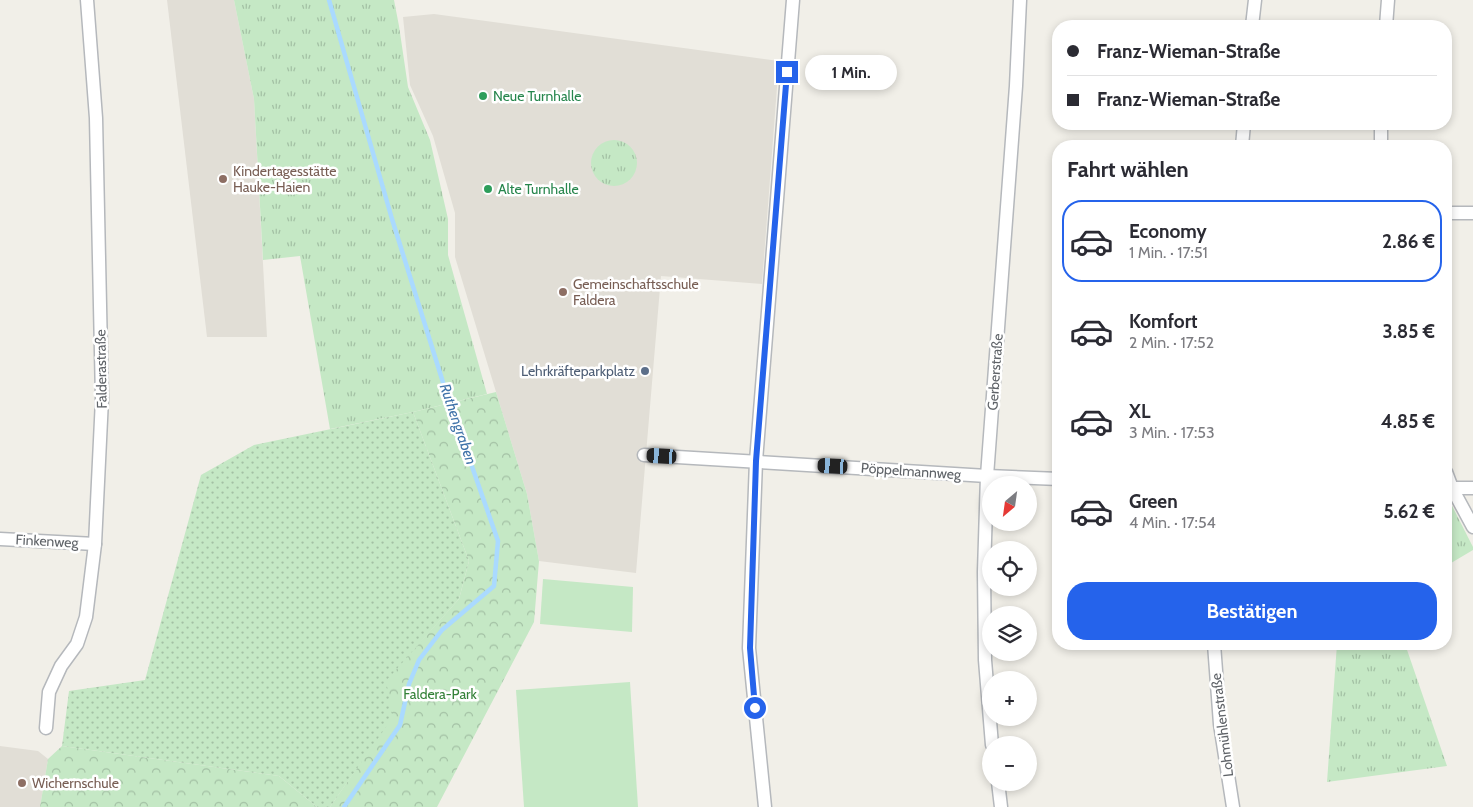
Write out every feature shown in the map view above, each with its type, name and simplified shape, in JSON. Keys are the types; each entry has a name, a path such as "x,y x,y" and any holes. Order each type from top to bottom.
{"street":[{"name":"Falderastraße","path":"46,728 49,692 61,666 77,644 86,617 95,544 102,399 96,118 87,0"},
{"path":"764,807 750,648 756,461 793,0"},
{"name":"Gerberstraße","path":"987,476 1016,86 1020,0"},
{"path":"1253,20 1255,0"},
{"path":"1386,20 1388,0"},
{"path":"1452,213 1473,213"},
{"name":"Pöppelmannweg","path":"644,455 987,476"},
{"name":"Pöppelmannweg","path":"1038,478 1052,479"},
{"path":"1452,488 1473,488"},
{"path":"1452,493 1473,527"},
{"name":"Gerberstraße","path":"985,531 985,660 991,736"},
{"name":"Finkenweg","path":"0,539 95,544"},
{"name":"Lohmühlenstraße","path":"1214,650 1220,724 1233,807"},
{"path":"999,791 1001,807"}],"shaded area":[{"name":"Kindertagesstätte Hauke-Haien","path":"167,0 234,0 254,99 267,337 207,337"},
{"name":"Gemeinschaftsschule Faldera","path":"434,14 779,61 762,284 661,276 636,573 539,561 527,494 455,257 455,213 433,136 410,85 403,17"},
{"name":"Wichernschule","path":"0,746 38,751 48,759 40,807 0,807"}],"green space":[{"path":"234,0 394,0 408,87 430,140 448,219 448,255 487,394 330,429 300,256 263,260 254,99"},
{"path":"609,140 619,140 631,146 636,154 636,172 631,180 623,185 609,186 601,183 594,176 591,168 591,158 594,150 601,143"},
{"name":"Faldera-Park","path":"496,392 527,494 539,561 534,622 437,807 330,807 392,717 385,681 459,599 469,561 413,412"},
{"path":"413,412 469,561 459,599 386,681 393,717 330,807 317,807 279,776 62,746 69,691 145,680 201,475 254,445"},
{"path":"1452,506 1473,547 1473,550 1452,562"},
{"path":"543,579 633,587 632,632 540,624"},
{"path":"1337,650 1407,650 1447,766 1327,782"},
{"path":"630,682 638,807 524,807 516,690"},
{"path":"62,746 279,776 317,807 40,807 48,759"}],"waterway":[{"name":"Ruthengraben","path":"329,0 392,219 446,392 498,541 494,586 442,630 419,660 409,684 400,725 344,807"}],"place":[{"name":"Neue Turnhalle","path":"483,96"},
{"name":"Kindertagesstätte Hauke-Haien","path":"223,179"},
{"name":"Alte Turnhalle","path":"488,189"},
{"name":"Gemeinschaftsschule Faldera","path":"563,292"},
{"name":"Lehrkräfteparkplatz","path":"645,371"},
{"name":"Wichernschule","path":"22,783"}],"route":[{"path":"755,708 750,648 756,461 787,72"}]}
